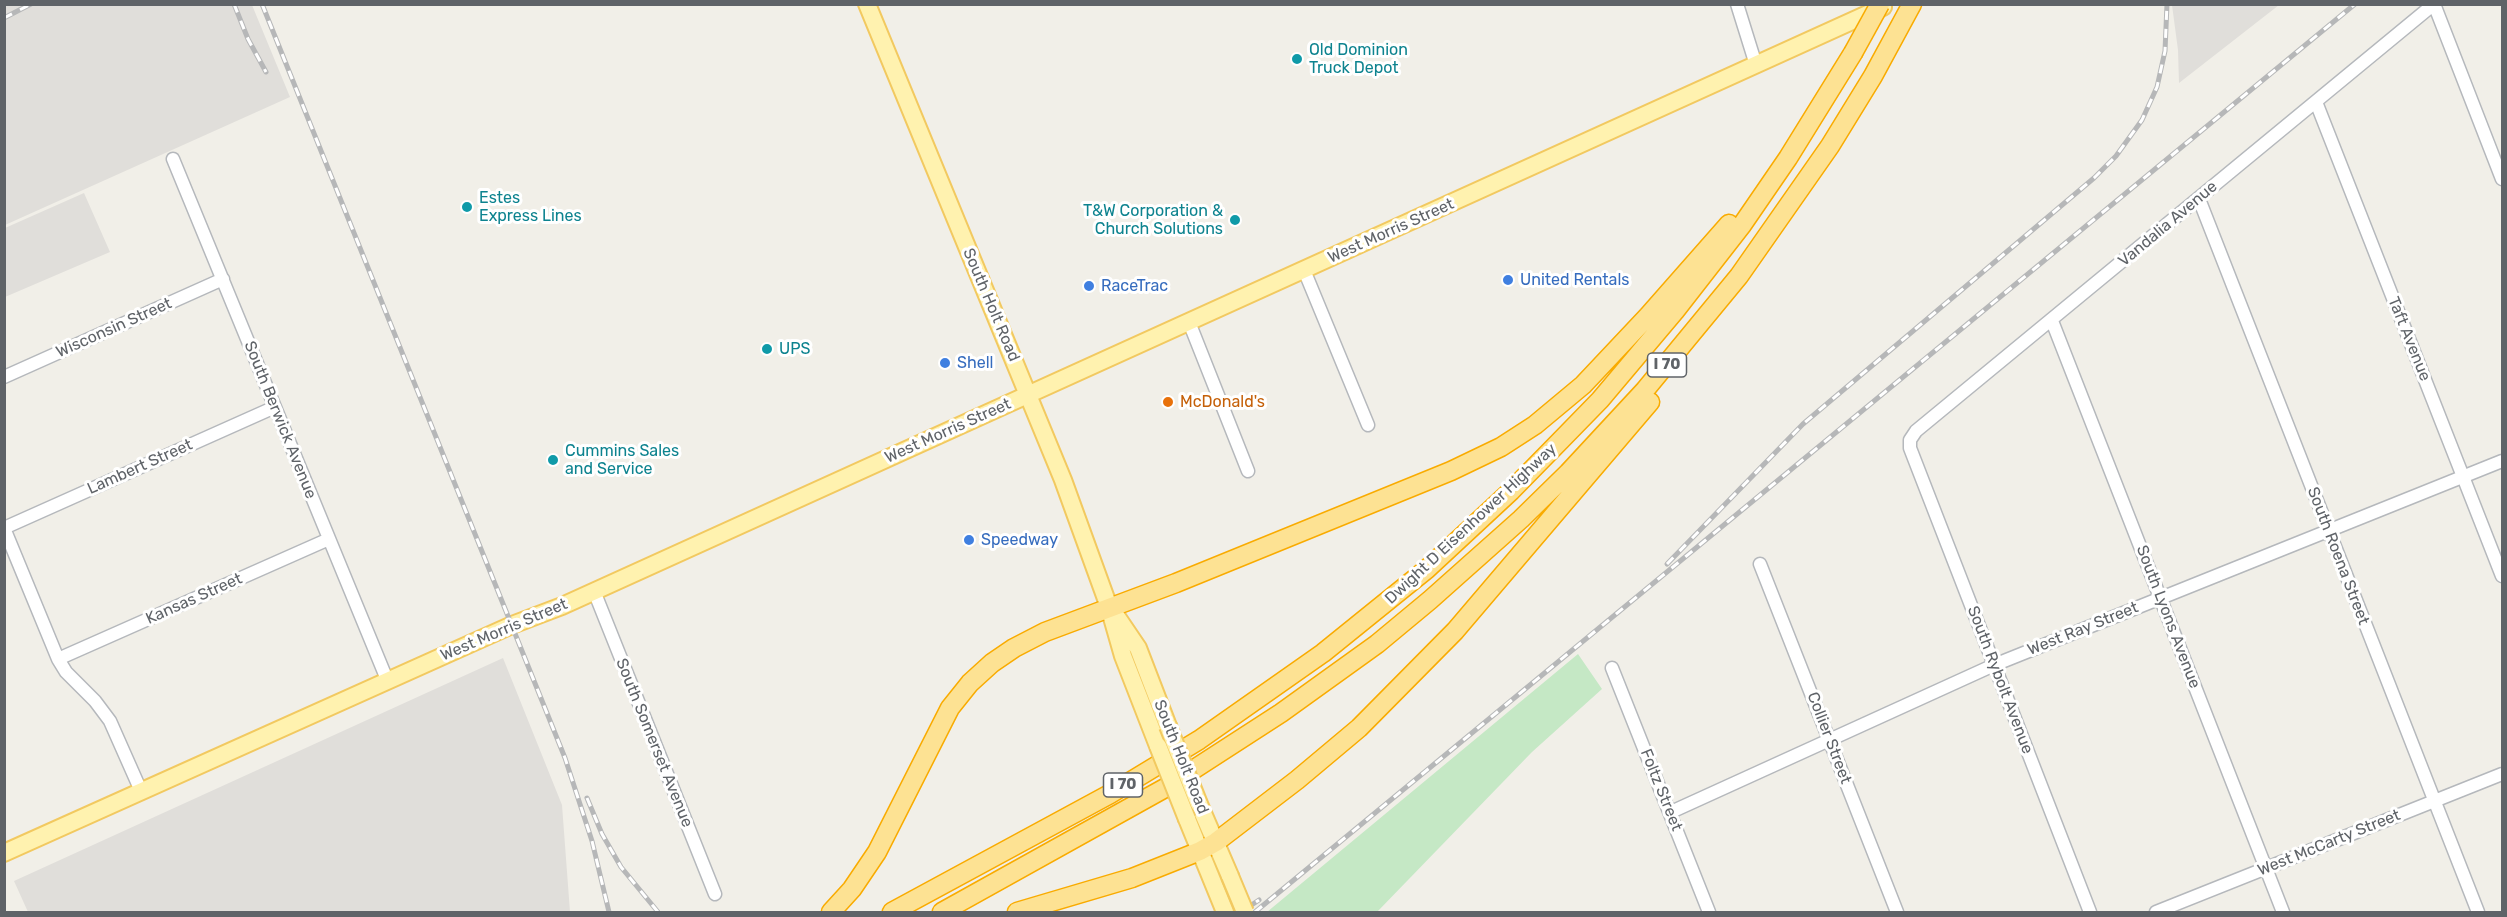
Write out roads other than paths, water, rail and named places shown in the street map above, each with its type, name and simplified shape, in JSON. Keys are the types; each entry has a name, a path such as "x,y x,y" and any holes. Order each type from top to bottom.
{"highway":[{"name":"Dwight D Eisenhower Highway","path":"892,912 1110,794 1199,740 1323,653 1427,569 1535,468 1614,384 1717,258 1788,158 1853,53 1880,4"},
{"name":"Dwight D Eisenhower Highway","path":"942,912 1084,835 1203,765 1281,714 1377,644 1467,568 1544,497 1646,390 1717,303 1810,176 1853,110 1912,4"},
{"path":"831,912 862,875 877,852 941,722 970,683 1001,656 1045,632 1176,583 1451,471 1487,454 1529,429 1595,374 1788,158"},
{"path":"1017,912 1132,879 1208,847 1273,800 1351,734 1449,638 1634,422 1671,374 1717,303"}],"main road":[{"name":"South Holt Road","path":"867,4 1063,480 1109,607 1123,656 1187,819 1230,876 1245,912"},
{"name":"West Morris Street","path":"4,853 141,790 594,591 1888,4"},
{"name":"South Holt Road","path":"1109,607 1138,648 1199,804 1215,889 1225,912"}],"street":[{"path":"1737,4 1756,65"},
{"path":"2434,4 2502,179"},
{"name":"Vandalia Avenue","path":"1910,448 1910,440 1916,431 2434,4"},
{"name":"Taft Avenue","path":"2316,102 2502,576"},
{"name":"South Berwick Avenue","path":"174,159 388,681"},
{"name":"South Roena Street","path":"2199,199 2478,912"},
{"path":"1304,270 1368,425"},
{"name":"Wisconsin Street","path":"4,377 223,279"},
{"name":"South Lyons Avenue","path":"2052,321 2283,912"},
{"path":"1189,322 1248,471"},
{"name":"Lambert Street","path":"4,528 275,407"},
{"name":"South Rybolt Avenue","path":"1910,448 2090,912"},
{"name":"West Ray Street","path":"1671,812 1994,665 2502,461"},
{"path":"4,528 58,659 66,672 95,701 110,721 141,790"},
{"name":"Kansas Street","path":"58,659 329,539"},
{"name":"Collier Street","path":"1760,564 1897,912"},
{"name":"South Somerset Avenue","path":"594,591 715,894"},
{"name":"Foltz Street","path":"1612,668 1709,912"},
{"name":"West McCarty Street","path":"2156,912 2502,774"}],"railway":[{"path":"4,18 31,4"},
{"path":"234,4 248,39 266,72"},
{"path":"262,4 565,758 592,841 609,912"},
{"path":"1667,564 1803,424 2094,178 2116,156 2142,120 2157,87 2165,51 2167,4"},
{"path":"1255,912 2355,4"},
{"path":"587,798 602,834 621,867 658,912"},
{"path":"1241,912 1259,900"}],"place":[{"name":"Old Dominion Truck Depot","path":"1297,59"},
{"name":"Estes Express Lines","path":"467,207"},
{"name":"T&W Corporation & Church Solutions","path":"1235,220"},
{"name":"United Rentals","path":"1508,280"},
{"name":"RaceTrac","path":"1089,286"},
{"name":"UPS","path":"767,349"},
{"name":"Shell","path":"945,363"},
{"name":"McDonald's","path":"1168,402"},
{"name":"Cummins Sales and Service","path":"553,460"},
{"name":"Speedway","path":"969,540"}]}
